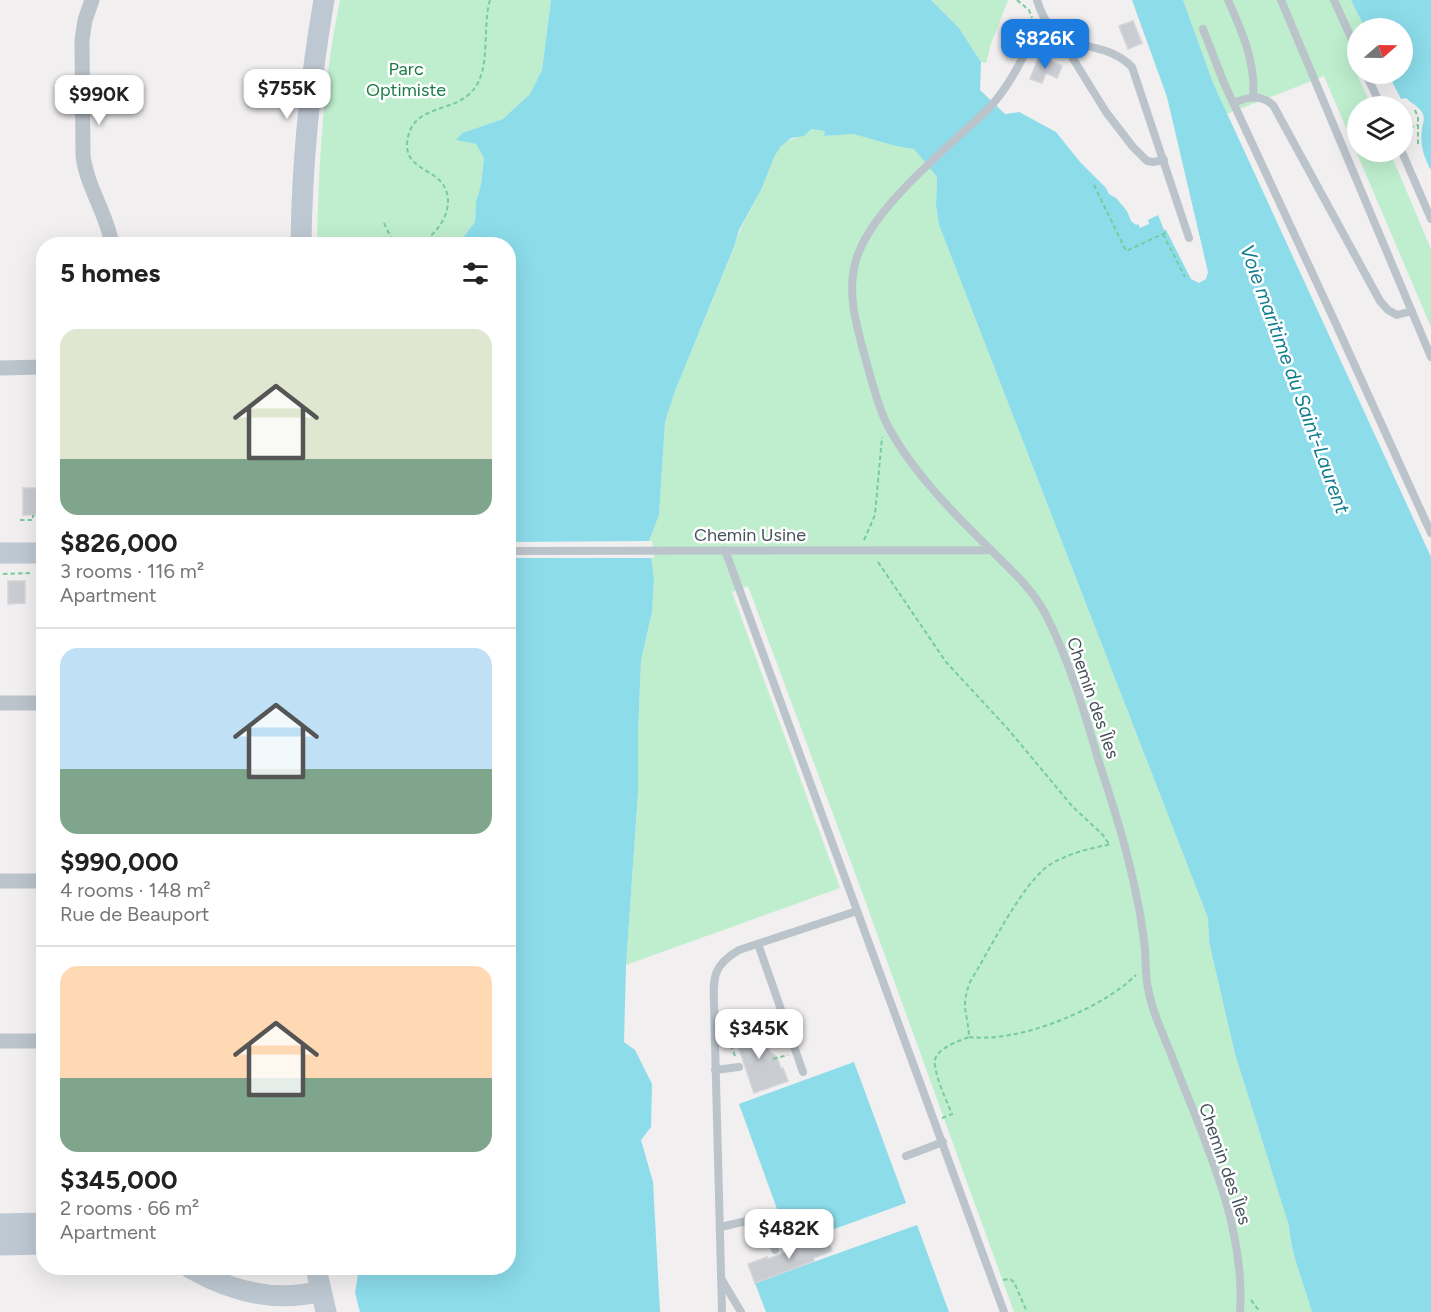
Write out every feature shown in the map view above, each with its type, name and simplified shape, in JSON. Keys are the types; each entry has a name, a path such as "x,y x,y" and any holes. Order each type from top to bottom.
{"street":[{"path":"92,0 85,20 82,39 82,156 86,173 107,222 110,237"},
{"path":"301,237 303,170 309,102 324,0"},
{"path":"0,368 36,367"},
{"path":"2,563 36,555"},
{"path":"0,703 36,703"},
{"path":"0,882 36,881"},
{"path":"0,1041 36,1041"},
{"path":"0,1224 36,1223"},
{"path":"0,1245 36,1244"},
{"path":"204,1275 228,1286 256,1294 293,1296 321,1291"},
{"path":"318,1275 326,1312"}],"lane":[{"path":"1037,0 1045,19 1059,35 1106,112 1139,155 1146,161 1164,160"},
{"path":"1228,0 1251,60 1254,82 1253,97"},
{"path":"1281,0 1431,357"},
{"path":"1334,0 1347,29"},
{"name":"Chemin des Îles","path":"1045,19 1038,27 1013,76 994,103 928,165 883,214 863,243 855,264 852,284 856,320 872,386 891,431 944,501 1025,582 1047,616 1084,713 1124,841 1138,901 1152,1004 1216,1173 1232,1226 1240,1268 1240,1312"},
{"path":"1203,29 1233,103 1431,533"},
{"path":"1059,35 1071,42 1118,57 1132,67 1189,238"},
{"path":"1233,103 1253,97 1265,99 1273,105 1383,306 1397,315 1412,311"},
{"path":"1406,162 1431,219"},
{"path":"725,550 1004,1312"},
{"name":"Chemin Usine","path":"516,551 991,550"},
{"path":"722,1312 713,985 715,973 726,957 739,950 857,911"},
{"path":"758,944 803,1072"},
{"path":"716,1070 739,1067"},
{"path":"906,1156 943,1142"},
{"path":"721,1227 763,1217 775,1250"},
{"path":"722,1278 741,1312"}],"path":[{"path":"430,237 439,228 448,205 442,183 412,161 407,148 409,132 417,119 464,99 474,89 484,66 485,23 490,0"},
{"path":"1017,0 1029,10 1038,27"},
{"path":"1415,110 1418,144"},
{"path":"1413,126 1418,125"},
{"path":"1094,185 1126,251 1165,233 1185,278"},
{"path":"384,223 391,237"},
{"path":"857,550 869,531 875,515 882,434"},
{"path":"20,520 33,520 33,514"},
{"path":"869,550 946,662 1008,729 1072,806 1103,835 1109,844"},
{"path":"2,563 17,574 31,573"},
{"path":"17,574 17,581"},
{"path":"969,1037 963,1006 964,996 970,982 1020,899 1038,875 1050,864 1078,852 1124,841"},
{"path":"935,1121 952,1114 934,1062 943,1050 969,1037 986,1039 1010,1036 1063,1018 1102,1001 1123,987 1137,973 1145,960"},
{"path":"739,1067 726,1033 771,1017"},
{"path":"773,1059 788,1055"},
{"path":"994,1283 1005,1279 1014,1282 1027,1312"}],"green space":[{"name":"Parc Optimiste","path":"340,0 551,0 542,70 530,94 503,119 462,133 457,140 476,144 484,158 475,222 463,237 317,237 323,122 334,30"},
{"path":"931,0 1008,0 986,63 981,62 959,28"},
{"path":"1183,0 1431,0 1431,17 1413,24 1413,18 1347,18 1347,84 1361,84 1367,96 1347,96 1347,130 1324,76 1227,114 1213,83"},
{"path":"810,129 825,131 825,136 853,134 914,149 937,177 936,205 939,225 1208,918 1209,942 1235,1054 1289,1226 1295,1259 1312,1312 1014,1312 748,586 732,592 840,888 626,965 638,793 641,660 652,612 654,578 649,541 659,515 665,422 675,391 740,231 774,157 783,144 803,135"},
{"path":"1361,162 1394,162 1431,249 1431,327"}],"water":[{"name":"Voie maritime du Saint-Laurent","path":"551,0 931,0 959,28 981,62 980,90 1005,114 1019,112 1056,132 1080,162 1127,211 1131,221 1138,224 1140,228 1149,224 1148,220 1158,215 1191,279 1199,283 1206,279 1208,272 1167,97 1132,0 1183,0 1213,83 1431,557 1431,1312 1312,1312 1295,1259 1289,1226 1235,1054 1209,942 1208,918 939,225 936,205 937,177 914,149 853,134 824,136 825,131 811,129 804,136 791,138 780,147 774,157 761,190 739,230 675,391 665,422 659,515 649,541 654,578 652,612 641,660 638,793 626,965 624,1042 635,1050 652,1084 651,1127 641,1140 653,1182 660,1312 360,1312 355,1293 358,1275 516,1275 516,237 463,237 475,222 484,158 476,144 456,140 462,133 503,119 530,94 542,70"},
{"path":"1351,0 1431,0 1431,170 1422,145 1423,114 1413,103 1413,96 1399,96 1393,84 1413,84 1413,18 1360,18"},
{"path":"854,1062 906,1203 790,1245 739,1104"},
{"path":"917,1225 949,1312 766,1312 755,1283"}],"pier":[{"path":"652,541 654,558 516,558 516,542"}],"building":[{"path":"1133,21 1142,43 1128,49 1119,26"},
{"path":"1039,56 1062,66 1057,78 1046,73 1042,83 1030,79"},
{"path":"23,488 36,488 36,515 23,515"},
{"path":"8,581 25,581 25,603 8,604"},
{"path":"761,1024 770,1052 777,1057 788,1081 754,1093 734,1034"},
{"path":"827,1237 832,1251 813,1258 814,1261 755,1283 748,1264"}]}
